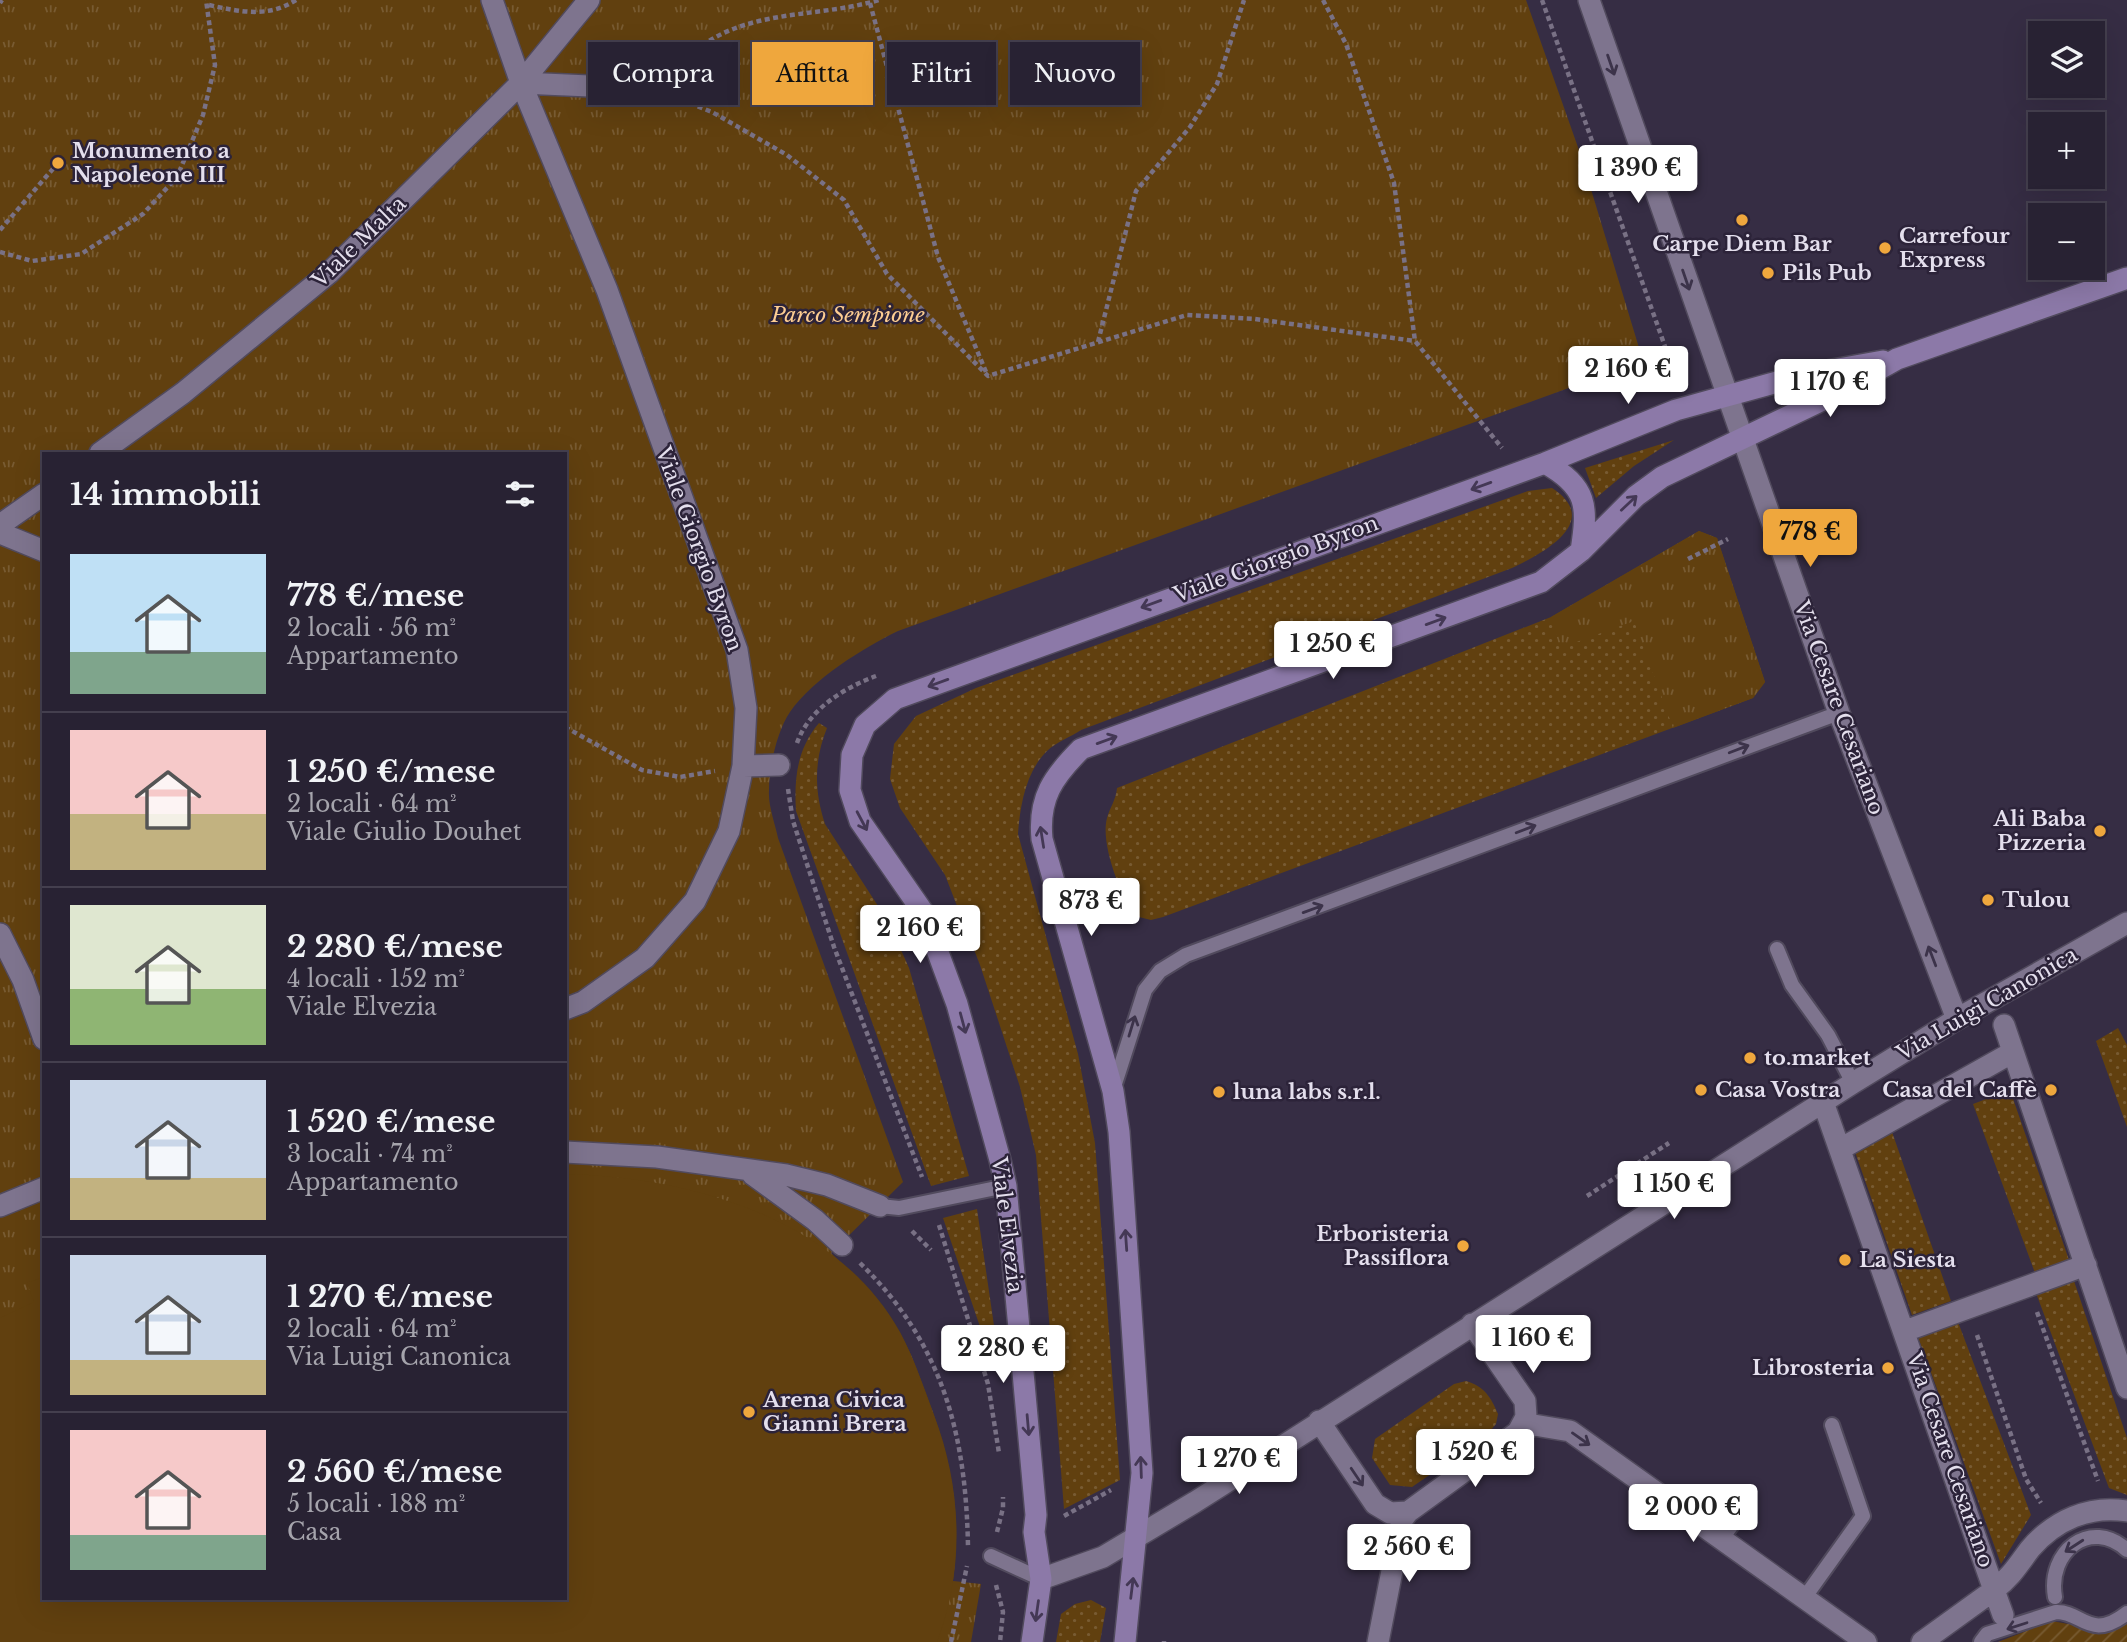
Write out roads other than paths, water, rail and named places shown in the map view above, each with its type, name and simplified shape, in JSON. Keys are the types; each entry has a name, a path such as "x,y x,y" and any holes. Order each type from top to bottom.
{"main road":[{"path":"1125,1642 1138,1535 1142,1473 1119,1132 1112,1091 1042,839 1040,816 1055,780 1081,749 1541,582 1581,551 1636,496 1662,477 1897,359 2127,278"},
{"name":"Viale Giorgio Byron","path":"852,755 865,725 895,699 1545,463 1675,410 1832,369 1897,359"},
{"path":"1545,463 1565,474 1584,500 1586,517 1581,551"},
{"name":"Viale Elvezia","path":"852,755 850,790 860,821 923,912 957,1004 1006,1186 1036,1515 1034,1532 1041,1579 1032,1642"}],"street":[{"name":"Viale Giorgio Byron","path":"492,0 521,83 607,290 737,650 746,708 743,766 729,831 695,901 645,958 583,1002 567,1008"},
{"name":"Viale Malta","path":"101,452 183,393 329,273 521,83 589,0"},
{"name":"Via Cesare Cesariano","path":"1589,0 1839,713 1957,1019"},
{"path":"521,83 588,86"},
{"path":"0,525 42,495"},
{"path":"0,533 42,550"},
{"path":"743,766 779,765"},
{"name":"Via Luigi Canonica","path":"1041,1579 1103,1557 1853,1083 1957,1019 2127,923"},
{"path":"0,934 23,980 42,1033"},
{"path":"2004,1026 2127,1388"},
{"path":"1842,1148 2013,1052"},
{"name":"Via Cesare Cesariano","path":"1823,1102 1842,1148 2003,1615"},
{"path":"567,1152 657,1157 748,1171 827,1185 880,1206"},
{"path":"748,1171 816,1220 842,1245"},
{"path":"0,1206 42,1189"},
{"name":"Via Cesare Cesariano","path":"1905,1331 2086,1265"},
{"path":"1472,1324 1525,1401 1526,1417 1518,1432"},
{"path":"1319,1421 1375,1504 1391,1513 1408,1511"},
{"path":"1378,1642 1398,1528 1408,1511 1518,1432 1534,1425 1570,1431 1866,1642"},
{"name":"Via Cesare Cesariano","path":"1922,1642 2013,1576 2030,1549 2057,1523 2109,1508 2127,1511"}],"lane":[{"path":"1112,1091 1145,990 1160,971 1185,955 1839,713"},
{"path":"1777,949 1792,985 1828,1035 1853,1083"},
{"path":"880,1206 899,1208 1006,1186"},
{"path":"1805,1597 1863,1516 1832,1425"},
{"path":"1722,1538 1741,1513"},
{"path":"2055,1597 2054,1569 2070,1547 2095,1537 2109,1539 2127,1550"},
{"path":"991,1556 1041,1579"},
{"path":"1981,1642 1987,1634 2056,1612 2063,1612 2088,1625 2104,1625 2127,1613"}],"place":[{"name":"Monumento a Napoleone III","path":"58,163"},
{"name":"Carpe Diem Bar","path":"1742,220"},
{"name":"Carrefour Express","path":"1885,248"},
{"name":"Pils Pub","path":"1768,273"},
{"name":"Ali Baba Pizzeria","path":"2100,831"},
{"name":"Tulou","path":"1988,900"},
{"name":"to.market","path":"1750,1058"},
{"name":"Casa Vostra","path":"1701,1090"},
{"name":"Casa del Caffè","path":"2051,1090"},
{"name":"luna labs s.r.l.","path":"1219,1092"},
{"name":"Erboristeria Passiflora","path":"1463,1246"},
{"name":"La Siesta","path":"1845,1260"},
{"name":"Librosteria","path":"1888,1368"},
{"name":"Arena Civica Gianni Brera","path":"749,1412"}],"park label":[{"name":"Parco Sempione","path":"848,315"}]}
